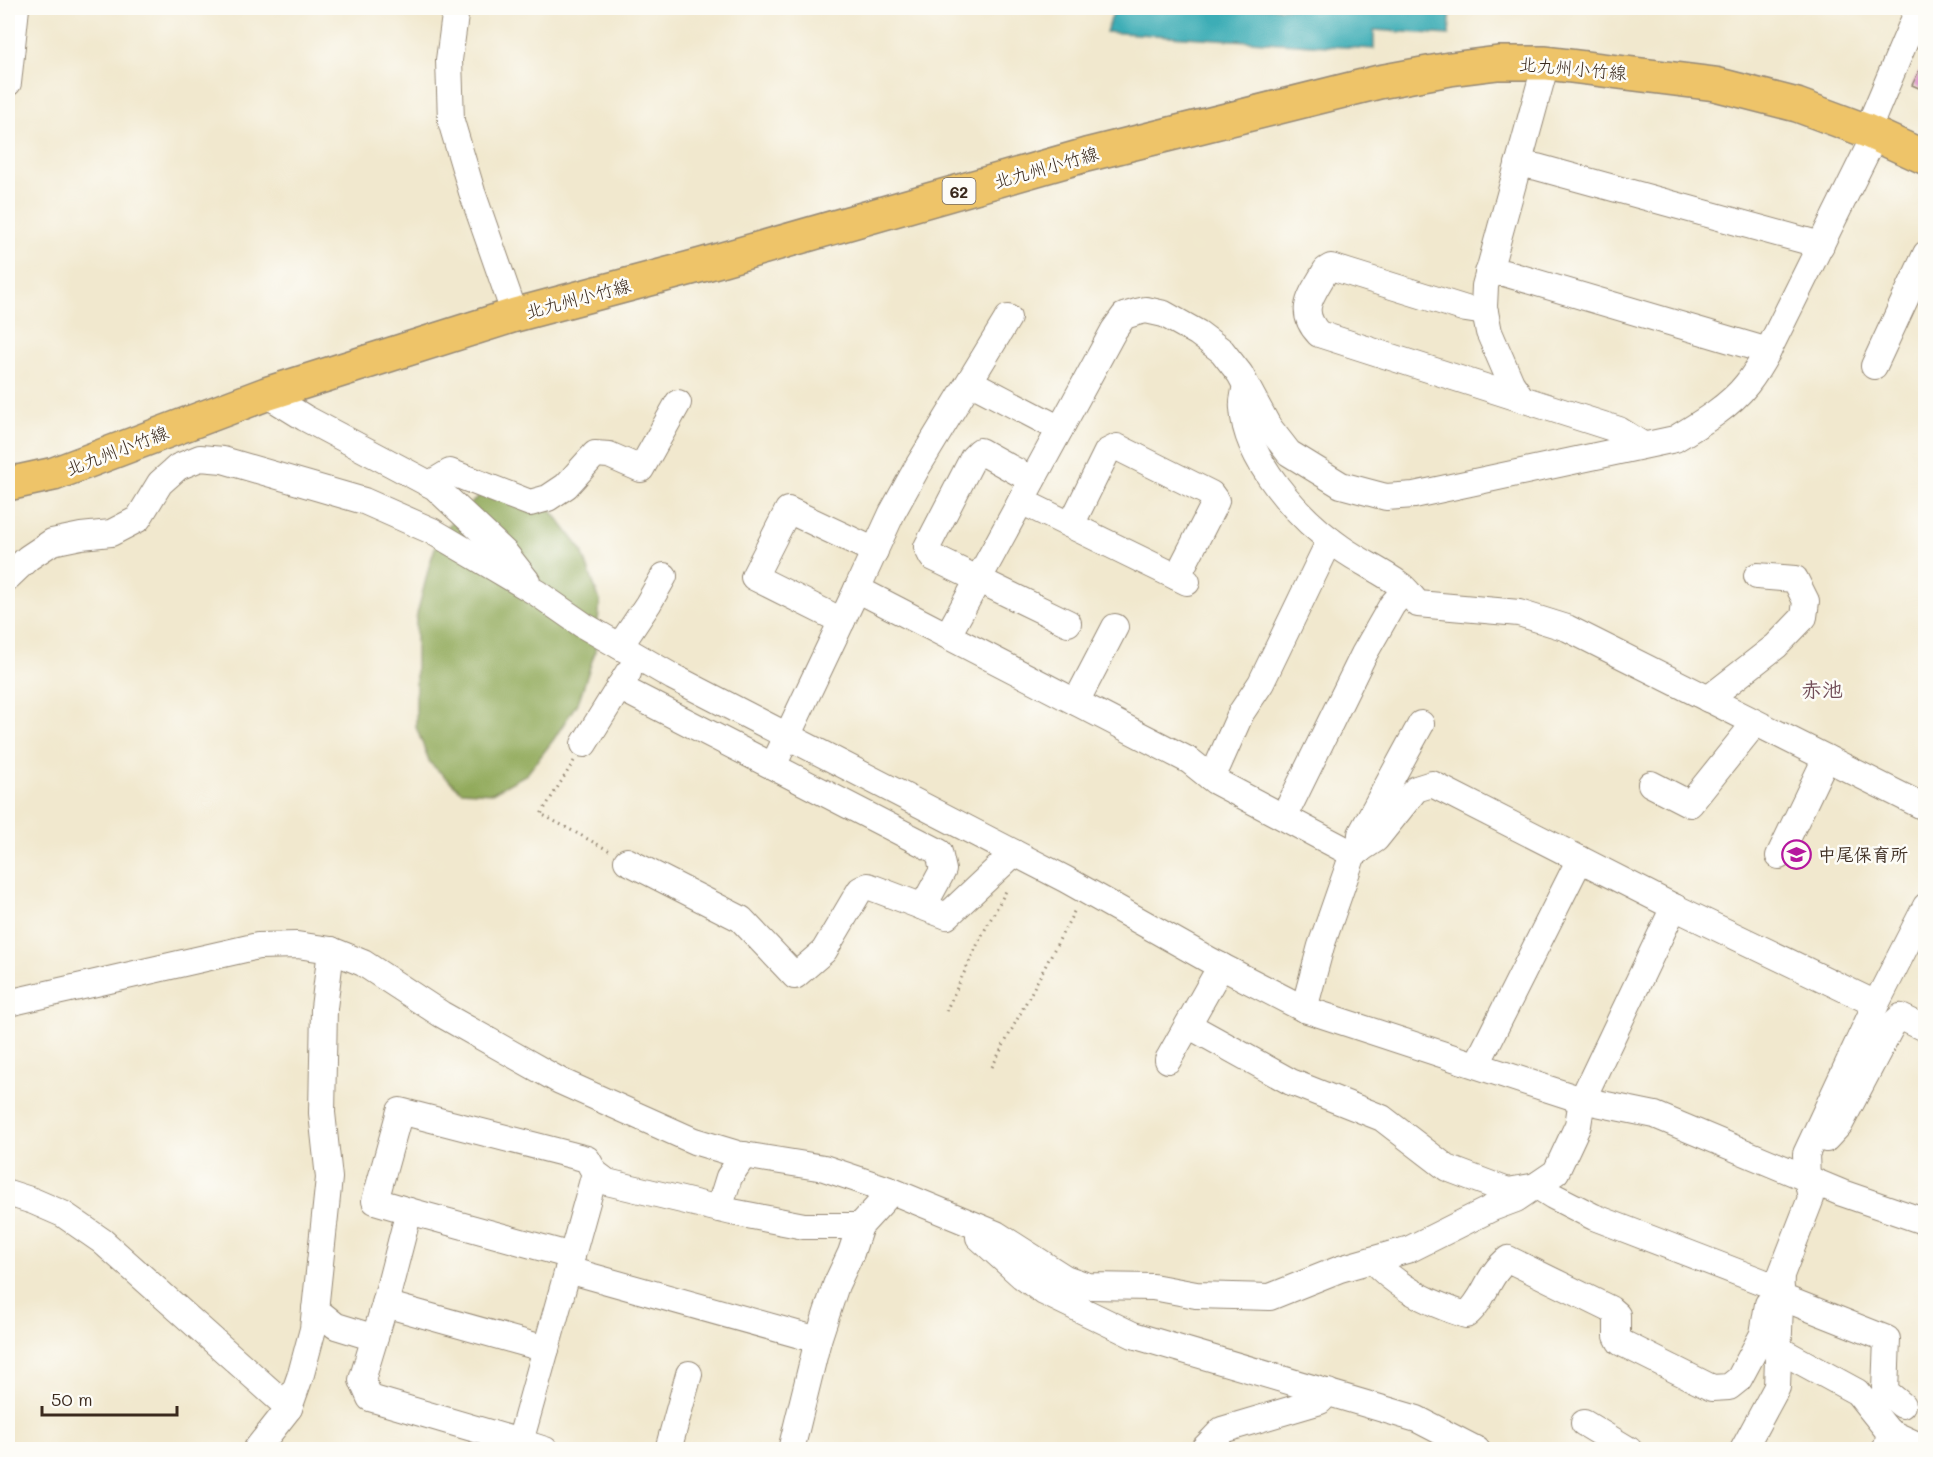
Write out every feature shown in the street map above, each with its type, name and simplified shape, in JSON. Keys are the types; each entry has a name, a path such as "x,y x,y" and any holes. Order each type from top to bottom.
{"main road":[{"name":"北九州小竹線","path":"8,484 54,474 266,394 515,315 702,265 1086,155 1379,82 1469,66 1498,63 1546,63 1715,84 1797,105 1871,133 1926,158"}],"street":[{"path":"8,83 16,8"},
{"path":"456,8 448,60 451,122 472,192 515,315"},
{"path":"948,634 1114,330 1124,316 1137,312 1146,310 1164,314 1198,333 1222,351 1240,374 1268,426 1289,453 1341,485 1386,497 1414,495 1675,439 1703,422 1747,384 1768,351 1821,245 1871,133 1919,8"},
{"path":"1522,399 1501,363 1489,332 1485,312 1485,286 1546,63"},
{"path":"1518,164 1548,170 1821,245"},
{"path":"1874,366 1926,254"},
{"path":"1485,312 1466,309 1331,267 1326,270 1308,304 1306,315 1312,327 1319,334 1619,430 1643,445"},
{"path":"1488,273 1504,273 1768,351"},
{"path":"773,766 892,513 1008,318"},
{"path":"970,382 1060,429"},
{"path":"1246,387 1242,407 1248,434 1266,473 1318,531 1402,586 1418,604 1520,614 1567,628 1926,808"},
{"path":"266,394 305,418 430,484 505,553 537,593"},
{"path":"430,484 450,472 530,503 548,498 566,486 595,454 609,455 641,469 678,403"},
{"path":"1068,623 932,557 927,547 973,458 980,451 1071,525 1182,580 1216,501 1211,494 1117,447 1107,452 1071,525"},
{"path":"8,577 28,558 52,542 111,533 138,519 160,483 178,467 200,458 223,460 364,501 432,531 537,593 583,625 629,652 1304,1008 1582,1100 1655,1115 1842,1193 1926,1222"},
{"path":"842,621 754,577 788,510 875,551"},
{"path":"1210,777 1218,765 1241,713 1261,683 1330,540"},
{"path":"584,744 620,687 629,652 648,604 664,576"},
{"path":"1708,699 1776,646 1804,617 1806,601 1795,579 1757,576"},
{"path":"858,589 1190,761 1210,777 1284,817 1357,852"},
{"path":"1284,817 1364,654 1392,605 1406,590"},
{"path":"1076,702 1115,627"},
{"path":"620,687 939,852 943,870 923,907"},
{"path":"1651,784 1690,804 1755,723"},
{"path":"1304,1008 1321,946 1357,852 1360,834 1421,724"},
{"path":"1779,856 1826,758"},
{"path":"1357,852 1376,839 1416,789 1432,784 1674,907 1876,1004"},
{"path":"627,861 741,919 795,976 824,951 860,890 868,886 948,916 1019,856"},
{"path":"1477,1065 1580,859"},
{"path":"1373,1260 1399,1285 1444,1308 1466,1315 1474,1308 1491,1276 1508,1259 1610,1309 1617,1316 1617,1336 1620,1342 1712,1388 1729,1387 1738,1379 1763,1334 1781,1275 1811,1198 1806,1155 1876,1004 1926,906"},
{"path":"8,1003 258,946 297,945 331,950 363,963 441,1014 560,1081 694,1141 744,1155 824,1168 892,1191 996,1234 1065,1278 1088,1286 1153,1287 1196,1295 1270,1297 1340,1269 1410,1249 1492,1208 1516,1199 1556,1173 1578,1125 1582,1100 1674,907"},
{"path":"256,1449 289,1408 314,1329 329,1178 322,1113 324,1008 331,950"},
{"path":"1168,1060 1221,966"},
{"path":"1815,1136 1826,1139 1840,1124 1892,1025 1901,1017 1926,1029"},
{"path":"1188,1025 1291,1082 1382,1118 1448,1168 1508,1191 1537,1186 1594,1218 1778,1291 1887,1339 1885,1391 1902,1405"},
{"path":"818,1340 375,1201 400,1111 587,1159 595,1173 607,1182 718,1209 804,1226 860,1226"},
{"path":"718,1209 729,1177 744,1155"},
{"path":"507,1443 546,1349 595,1173"},
{"path":"791,1449 818,1340 836,1285 851,1253 860,1226 892,1191"},
{"path":"8,1193 63,1214 102,1241 289,1408"},
{"path":"409,1211 362,1380 370,1398 507,1443 545,1449"},
{"path":"959,1219 1022,1276 1044,1292 1133,1335 1417,1419 1477,1449"},
{"path":"1743,1449 1777,1387 1778,1291"},
{"path":"385,1304 546,1349"},
{"path":"315,1309 336,1326 375,1338"},
{"path":"1778,1349 1857,1392 1887,1441 1926,1449"},
{"path":"668,1449 689,1374"},
{"path":"1203,1449 1222,1430 1320,1401 1328,1392"},
{"path":"1584,1423 1629,1449"}],"path":[{"path":"584,744 541,814 627,861"},
{"path":"946,1011 1019,856"},
{"path":"992,1067 1086,891"}],"green space":[{"path":"488,488 550,509 581,549 600,601 595,652 579,700 554,739 527,774 492,793 461,791 430,763 416,727 416,618 430,563 439,536"}],"water":[{"path":"1115,8 1451,8 1449,35 1374,30 1374,49 1106,32"}],"building":[{"path":"1926,57 1926,91 1912,85"}],"place":[{"name":"中尾保育所","path":"1797,854"}],"district":[{"name":"赤池","path":"1822,688"}]}
